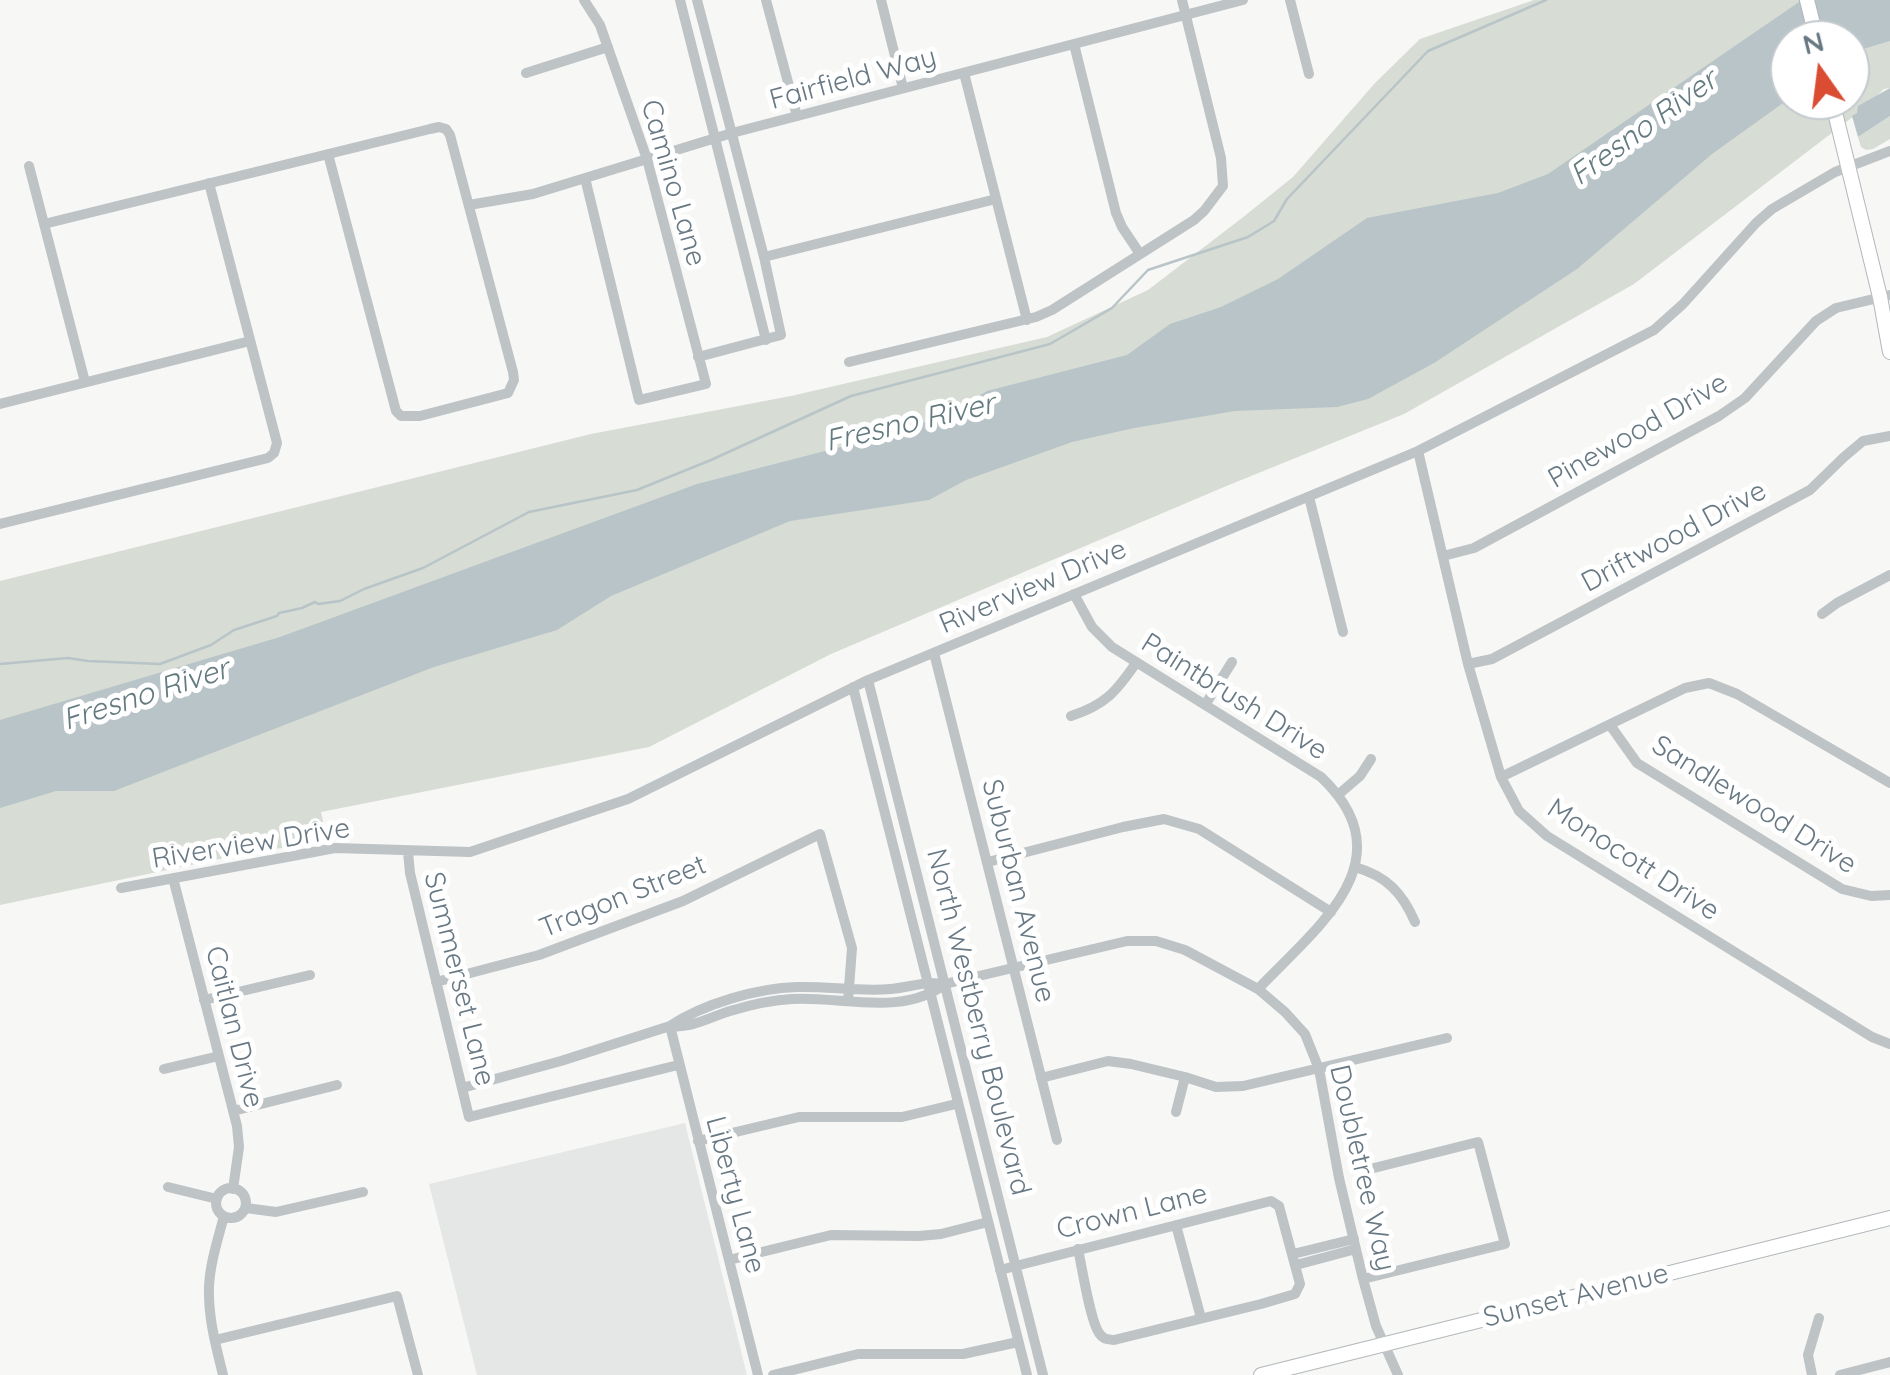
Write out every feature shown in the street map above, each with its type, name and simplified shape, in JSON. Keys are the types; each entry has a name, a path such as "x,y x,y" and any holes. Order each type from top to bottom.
{"main road":[{"path":"1837,120 1885,296 1890,352"},
{"name":"Sunset Avenue","path":"1261,1375 1890,1218"}],"street":[{"name":"Camino Lane","path":"584,0 600,26 646,159 706,384 640,400 585,178"},
{"path":"680,0 766,340"},
{"path":"697,0 781,336 698,356"},
{"path":"766,0 797,116"},
{"path":"881,0 903,88"},
{"path":"848,362 1027,320 1052,310 1204,211 1222,186 1221,158 1182,0"},
{"name":"Fairfield Way","path":"468,206 533,194 716,138 1243,0"},
{"path":"1290,0 1308,74"},
{"path":"1074,44 1116,212 1140,254"},
{"path":"526,73 608,47"},
{"path":"964,73 1027,320"},
{"path":"44,224 430,128 446,129 514,380 508,392 420,416 401,416 393,402 328,154"},
{"name":"Riverview Drive","path":"122,888 335,848 455,853 485,849 628,798 868,680 1418,452 1654,330 1772,209 1822,178 1890,151"},
{"path":"29,166 84,382"},
{"path":"0,524 268,458 274,453 278,443 209,183"},
{"path":"764,257 996,199"},
{"name":"Pinewood Drive","path":"1443,556 1474,548 1719,416 1745,398 1816,322 1836,308 1885,296"},
{"path":"0,404 250,341"},
{"name":"Driftwood Drive","path":"1468,664 1492,659 1810,490 1863,442 1890,436"},
{"name":"Monocott Drive","path":"1418,452 1468,664 1501,777 1519,811 1547,836 1872,1037 1890,1044"},
{"path":"1309,497 1344,632"},
{"path":"1822,614 1890,575"},
{"name":"Paintbrush Drive","path":"1074,594 1092,627 1112,647 1322,777 1338,794 1354,824 1355,867"},
{"name":"Suburban Avenue","path":"934,653 1056,1140"},
{"path":"1206,706 1232,662"},
{"path":"1070,716 1108,699 1136,663"},
{"name":"North Westberry Boulevard","path":"868,680 1044,1375"},
{"path":"1501,777 1685,688 1710,683 1738,694 1890,783"},
{"name":"North Westberry Boulevard","path":"853,687 1027,1375"},
{"name":"Sandlewood Drive","path":"1610,725 1637,763 1842,889 1871,896 1890,895"},
{"path":"1338,794 1360,776 1372,759"},
{"path":"988,862 1164,819 1199,829 1331,912"},
{"name":"Tragon Street","path":"436,982 540,954 684,901 820,834 852,948 848,996"},
{"name":"Summerset Lane","path":"408,852 469,1117 678,1065"},
{"path":"1258,989 1343,897 1355,867 1382,877 1393,886 1415,922"},
{"name":"Caitlan Drive","path":"173,878 233,1110 240,1148 233,1188"},
{"name":"Doubletree Way","path":"462,1088 772,1000 848,996 928,981 945,984 1126,941 1156,941 1185,950 1258,989 1305,1034 1319,1070 1363,1279 1398,1375"},
{"path":"204,1000 310,975"},
{"name":"Doubletree Way","path":"848,996 894,1002 931,995 945,984"},
{"name":"Liberty Lane","path":"670,1026 758,1375"},
{"path":"1041,1078 1108,1061 1185,1076 1216,1087 1243,1086 1447,1038"},
{"path":"164,1069 219,1056"},
{"path":"1176,1112 1185,1076"},
{"path":"233,1110 338,1085"},
{"path":"698,1141 798,1116 902,1117 956,1104"},
{"path":"1363,1279 1504,1244 1478,1142 1364,1170"},
{"path":"168,1188 217,1199"},
{"path":"233,1188 243,1194 246,1208 237,1217 224,1216 217,1199 233,1188"},
{"path":"246,1208 276,1212 364,1192"},
{"name":"Crown Lane","path":"1000,1270 1264,1202 1279,1206 1294,1260"},
{"path":"224,1216 209,1286 211,1325 224,1375"},
{"path":"729,1260 831,1234 919,1236 988,1222"},
{"path":"1176,1225 1201,1318"},
{"path":"1078,1249 1094,1320 1106,1340 1295,1294 1300,1284 1294,1260 1355,1244"},
{"path":"215,1340 398,1296 418,1375"},
{"path":"1812,1375 1808,1355 1819,1318"},
{"path":"774,1375 858,1354 963,1354 1018,1342"},
{"path":"1840,1375 1890,1362"}],"shaded area":[{"path":"1534,0 1890,0 1890,88 1870,102 1870,20 1770,20 1770,120 1849,120 1634,284 1404,414 831,654 649,747 321,812 327,840 0,905 0,581 591,434 791,396 1047,337 1148,290 1242,218 1293,177 1375,83 1420,39"},
{"path":"1890,116 1890,139 1873,149 1861,147 1858,137"},
{"path":"685,1123 747,1375 477,1375 429,1184"}],"water":[{"path":"1802,0 1890,0 1890,41 1870,47 1870,20 1773,20"},
{"name":"Fresno River","path":"1770,22 1770,112 1712,154 1577,269 1434,363 1368,399 1337,407 1235,411 1134,428 1072,442 966,480 929,500 790,521 611,596 557,630 434,667 114,791 56,791 0,808 0,720 280,637 697,484 895,433 950,413 987,391 1127,355 1170,324 1221,307 1278,279 1367,218 1498,193 1548,174"},
{"path":"1890,88 1890,116 1858,137 1853,120 1870,120 1870,99"}],"waterway":[{"name":"Fresno River","path":"0,664 68,658 160,664 279,613 315,602 340,601 423,568 529,512 637,490 851,396 1050,344 1112,308 1148,270 1248,237 1274,221 1287,199 1428,51 1546,0"}]}
